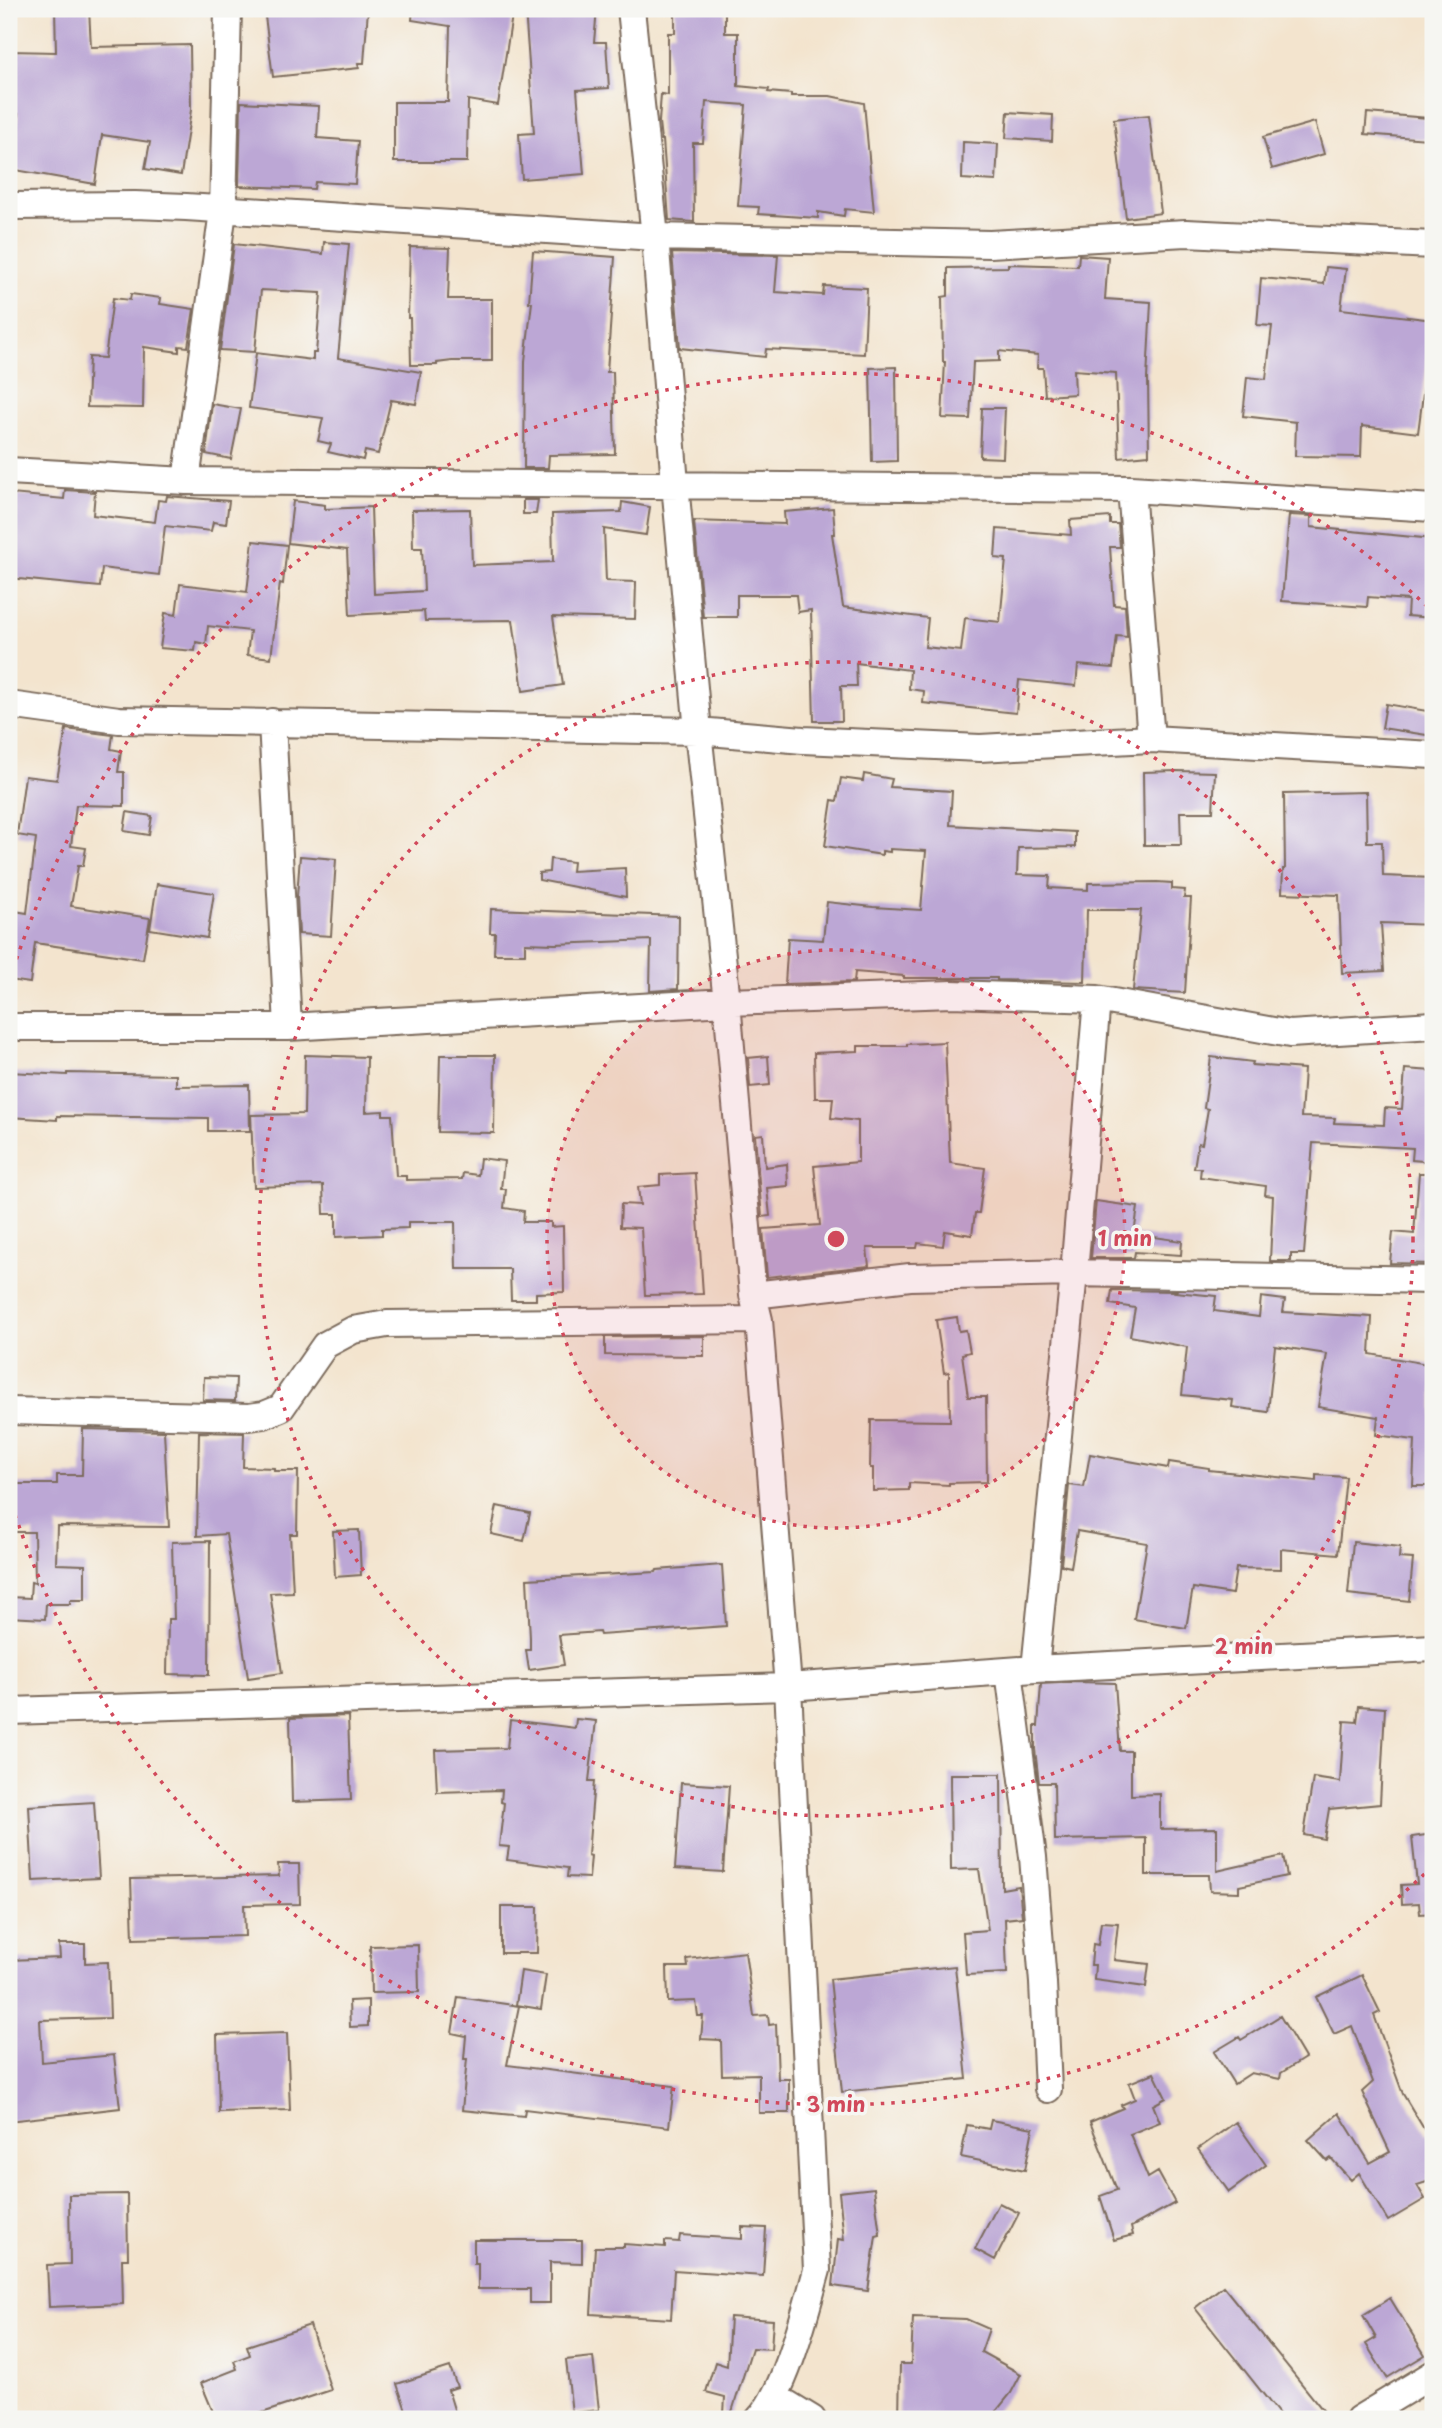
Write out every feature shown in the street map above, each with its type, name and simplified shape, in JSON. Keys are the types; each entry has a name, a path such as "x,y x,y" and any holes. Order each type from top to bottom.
{"street":[{"path":"186,481 223,211 228,9"},
{"path":"631,9 655,237 698,731 756,1307 788,1686 817,2270 775,2397 759,2419"},
{"path":"9,205 135,205 655,237 990,243 1186,233 1433,245"},
{"path":"9,471 186,481 1131,489 1433,508"},
{"path":"1131,489 1151,739"},
{"path":"9,705 119,720 698,731 803,740 980,748 1151,739 1433,755"},
{"path":"272,722 288,1027"},
{"path":"9,1027 288,1027 727,1002 953,994 1097,999 1290,1034 1433,1025"},
{"path":"1048,2089 1022,1670 1074,1273 1097,999"},
{"path":"9,1412 249,1417 264,1415 281,1408 325,1345 353,1330 387,1324 756,1307 911,1277 1074,1273 1433,1280"},
{"path":"9,1711 788,1686 1022,1670 1433,1648"},
{"path":"1359,2419 1433,2374"},
{"path":"775,2397 812,2419"}],"building":[{"path":"55,9 89,9 91,47 190,45 191,110 181,175 145,169 150,142 102,135 95,184 10,169 18,114 11,112 15,95 9,95 10,51 56,52"},
{"path":"264,9 368,9 364,63 358,63 359,68 273,77"},
{"path":"413,9 513,9 498,105 468,100 467,162 394,162 394,102 448,102 450,26 412,20"},
{"path":"525,9 597,9 594,42 606,42 609,88 577,90 584,174 522,179 519,134 534,133"},
{"path":"675,9 725,9 725,33 738,33 738,86 769,89 768,92 791,96 830,96 864,103 874,212 845,209 844,216 818,212 818,218 758,214 759,207 738,206 746,105 706,102 703,143 693,143 694,222 669,220 663,140 659,122 661,94 668,95 668,33 675,33"},
{"path":"241,102 319,106 317,138 358,141 355,184 315,182 314,189 239,186"},
{"path":"1008,112 1053,115 1052,141 1006,138"},
{"path":"1367,113 1428,118 1427,139 1365,134"},
{"path":"1149,115 1161,213 1126,218 1114,119"},
{"path":"1315,122 1324,154 1272,169 1263,137"},
{"path":"963,142 998,144 996,181 962,179"},
{"path":"324,242 349,244 338,358 421,372 416,404 391,400 378,454 365,451 363,460 328,452 331,444 318,441 323,418 249,408 256,353 313,360 313,353 316,353 321,293 261,290 255,352 220,350 234,244 323,254"},
{"path":"410,247 450,248 448,299 492,299 492,361 411,365 408,318"},
{"path":"533,251 615,257 607,372 613,372 615,454 549,455 548,468 524,468 525,361 532,302 529,302"},
{"path":"672,253 778,255 775,292 823,295 824,286 867,288 864,354 766,349 765,357 680,348"},
{"path":"1079,255 1108,257 1105,299 1151,302 1147,379 1149,455 1119,458 1116,373 1074,370 1075,394 1045,396 1043,368 1037,368 1038,355 999,351 999,361 973,362 970,419 942,418 945,362 942,297 948,296 948,268 1008,267 1008,264 1078,266"},
{"path":"1326,267 1346,269 1341,309 1433,320 1433,356 1428,356 1418,433 1362,426 1361,457 1295,456 1296,422 1243,416 1247,377 1266,379 1272,326 1257,325 1261,278 1324,284"},
{"path":"131,294 161,298 160,304 194,309 188,347 179,346 179,352 144,347 143,408 87,407 89,357 105,358 113,298 130,300"},
{"path":"896,367 897,461 872,462 870,368"},
{"path":"212,404 241,409 231,459 206,454"},
{"path":"982,408 1005,408 1003,458 980,457"},
{"path":"65,490 95,492 93,515 155,522 158,500 166,501 167,496 229,501 226,524 213,522 211,531 165,526 159,575 102,568 100,587 9,578 12,494 64,499"},
{"path":"523,500 538,500 536,514 523,514"},
{"path":"293,501 325,505 325,509 371,507 374,594 424,591 422,548 413,548 412,510 470,509 472,565 553,562 552,514 621,512 622,502 650,507 646,535 604,529 606,581 636,582 635,619 553,617 563,685 523,691 513,620 425,621 424,611 350,615 347,550 288,543"},
{"path":"833,508 835,534 832,534 843,607 928,618 925,647 961,651 965,618 1000,622 1006,559 995,558 997,529 1071,535 1070,520 1110,517 1110,524 1118,524 1120,547 1110,547 1114,605 1125,606 1127,637 1117,636 1113,668 1078,665 1076,686 1019,680 1016,713 923,703 924,691 909,689 910,670 856,663 857,686 841,686 842,721 814,721 811,610 798,612 796,595 737,595 737,617 703,617 694,521 785,524 784,512"},
{"path":"1289,515 1311,516 1311,527 1433,539 1433,618 1407,616 1408,600 1368,597 1367,607 1282,601"},
{"path":"253,541 287,545 271,658 247,655 250,631 208,626 206,644 196,642 195,651 160,648 165,613 176,615 180,584 247,592"},
{"path":"1386,704 1433,712 1433,736 1382,728"},
{"path":"66,729 113,735 111,749 121,751 118,772 124,772 124,806 76,805 71,846 86,848 83,866 78,866 71,906 150,918 143,959 35,943 30,983 9,980 9,910 27,913 36,838 17,835 25,776 57,780"},
{"path":"1143,772 1215,772 1213,812 1180,812 1181,845 1144,845"},
{"path":"864,774 892,779 890,787 952,791 950,825 1075,832 1075,847 1018,848 1017,875 1050,876 1049,888 1088,890 1088,883 1157,882 1172,883 1172,889 1185,890 1184,898 1191,898 1185,993 1133,990 1141,910 1087,910 1085,982 904,978 855,972 854,982 785,984 788,938 823,940 827,902 921,910 926,851 890,849 890,852 882,851 882,855 825,846 832,800 837,801 841,778 863,781"},
{"path":"1366,792 1367,842 1382,842 1383,876 1433,878 1433,925 1381,923 1384,971 1342,973 1339,895 1282,893 1285,869 1284,794"},
{"path":"127,812 152,816 149,835 124,831"},
{"path":"300,856 336,859 331,936 299,934 297,897"},
{"path":"550,859 573,862 572,871 625,868 626,897 539,880 539,873 549,872"},
{"path":"157,884 214,893 207,938 150,929"},
{"path":"491,909 679,916 678,989 650,991 651,940 525,943 525,954 494,954 495,933 490,933"},
{"path":"945,1042 950,1163 985,1168 979,1213 975,1213 972,1235 945,1231 943,1246 918,1243 917,1248 867,1248 869,1266 767,1277 763,1229 820,1225 814,1166 858,1162 858,1121 831,1118 833,1098 815,1098 814,1053 858,1051 858,1046 907,1046"},
{"path":"305,1055 367,1057 366,1112 383,1111 383,1115 392,1115 396,1176 406,1176 406,1180 462,1179 463,1173 478,1175 480,1158 504,1161 501,1189 506,1189 504,1208 524,1211 523,1222 551,1222 551,1227 563,1226 564,1292 536,1293 536,1300 511,1300 510,1269 456,1269 455,1222 408,1222 408,1228 382,1229 382,1235 336,1237 336,1214 324,1214 323,1185 254,1187 251,1115 304,1114"},
{"path":"440,1055 495,1055 494,1133 438,1132"},
{"path":"768,1056 770,1085 750,1087 748,1058"},
{"path":"1211,1057 1253,1062 1252,1065 1304,1069 1301,1117 1335,1118 1334,1123 1384,1125 1385,1108 1402,1109 1405,1069 1433,1071 1433,1162 1412,1160 1413,1148 1313,1143 1304,1254 1291,1254 1291,1261 1270,1261 1273,1196 1265,1195 1266,1186 1200,1177 1201,1168 1194,1168 1198,1143 1202,1144 1208,1109 1204,1108"},
{"path":"9,1072 176,1075 176,1086 249,1085 250,1131 208,1131 208,1118 57,1116 57,1120 9,1117"},
{"path":"763,1134 765,1167 787,1164 788,1186 767,1188 770,1216 762,1217 755,1135"},
{"path":"695,1173 703,1294 645,1295 641,1228 620,1227 621,1204 640,1205 638,1187 660,1185 660,1175"},
{"path":"1419,1173 1433,1173 1433,1264 1390,1263 1393,1232 1414,1234"},
{"path":"1096,1201 1138,1207 1134,1234 1182,1241 1181,1255 1135,1252 1134,1258 1091,1258"},
{"path":"1112,1290 1176,1291 1216,1296 1214,1311 1259,1317 1261,1297 1285,1300 1283,1312 1372,1317 1370,1354 1433,1365 1433,1486 1413,1486 1415,1440 1376,1435 1378,1417 1318,1407 1327,1354 1275,1346 1268,1412 1232,1407 1233,1400 1182,1395 1187,1347 1130,1336 1135,1308 1110,1304"},
{"path":"957,1317 959,1331 966,1330 970,1352 962,1354 968,1397 986,1397 987,1482 949,1485 909,1483 909,1490 873,1491 873,1468 870,1468 871,1420 950,1421 949,1372 944,1373 936,1320"},
{"path":"704,1336 704,1356 605,1355 605,1337"},
{"path":"204,1377 236,1378 235,1401 203,1400"},
{"path":"83,1429 164,1431 169,1527 57,1526 56,1564 85,1565 85,1600 70,1600 70,1604 46,1604 45,1619 9,1617 9,1597 30,1598 31,1582 35,1583 34,1532 9,1532 9,1484 57,1484 57,1475 82,1475"},
{"path":"199,1432 244,1433 243,1467 298,1471 297,1534 290,1534 293,1592 270,1593 282,1673 248,1678 226,1534 197,1536"},
{"path":"1090,1454 1168,1468 1169,1462 1209,1470 1316,1481 1316,1475 1346,1477 1338,1554 1281,1549 1281,1569 1236,1568 1232,1594 1193,1588 1186,1628 1134,1619 1147,1543 1077,1531 1071,1567 1061,1565 1069,1485 1084,1487"},
{"path":"497,1506 530,1513 524,1541 491,1534"},
{"path":"359,1530 361,1575 335,1577 333,1531"},
{"path":"210,1541 209,1675 167,1674 168,1619 174,1619 172,1542"},
{"path":"1353,1542 1400,1547 1399,1558 1413,1559 1409,1601 1348,1594"},
{"path":"722,1565 726,1626 600,1635 599,1632 559,1635 564,1665 529,1670 526,1650 530,1650 527,1579 656,1572"},
{"path":"1115,1683 1120,1751 1131,1751 1131,1795 1160,1794 1160,1829 1217,1828 1217,1871 1283,1856 1287,1876 1239,1886 1239,1892 1210,1891 1209,1875 1146,1875 1146,1838 1055,1840 1054,1783 1039,1783 1035,1749 1035,1726 1038,1726 1041,1684"},
{"path":"1359,1706 1385,1708 1380,1804 1329,1809 1324,1839 1304,1835 1313,1778 1340,1782 1344,1721 1357,1722"},
{"path":"348,1716 351,1800 292,1802 290,1718"},
{"path":"576,1719 596,1721 589,1781 594,1781 588,1855 591,1856 589,1878 567,1877 568,1868 507,1860 509,1847 499,1846 504,1803 501,1802 502,1790 437,1792 435,1750 507,1748 510,1720 575,1728"},
{"path":"950,1774 1001,1774 1002,1889 1019,1886 1022,1917 1005,1919 1007,1973 966,1975 963,1932 988,1930 979,1869 951,1870"},
{"path":"681,1783 729,1786 723,1872 675,1869"},
{"path":"94,1802 99,1878 33,1881 29,1806"},
{"path":"1433,1834 1433,1913 1420,1914 1419,1903 1402,1904 1401,1885 1417,1884 1412,1837"},
{"path":"278,1864 299,1864 300,1904 244,1905 245,1936 133,1939 131,1879 279,1876"},
{"path":"501,1907 538,1907 537,1953 501,1953"},
{"path":"1101,1922 1118,1923 1114,1960 1149,1964 1146,1987 1094,1980 1095,1965 1091,1965 1093,1944 1098,1945"},
{"path":"59,1944 85,1944 85,1963 108,1962 110,2018 40,2020 42,2062 114,2055 120,2108 9,2121 9,1960 60,1958"},
{"path":"418,1945 419,1992 371,1993 370,1946"},
{"path":"745,1952 754,2016 768,2015 769,2025 776,2024 778,2079 789,2079 789,2113 759,2113 759,2074 722,2075 721,2040 701,2039 703,2016 698,2016 696,2001 668,2002 667,1967 688,1967 687,1959"},
{"path":"955,1966 967,2079 842,2092 830,1979"},
{"path":"521,1971 546,1975 541,2009 516,2005"},
{"path":"1362,1975 1380,2012 1374,2015 1403,2094 1427,2134 1433,2132 1433,2180 1417,2185 1425,2199 1388,2221 1359,2173 1351,2180 1331,2158 1327,2161 1308,2140 1339,2113 1370,2163 1390,2152 1362,2092 1373,2082 1352,2026 1334,2034 1316,1997"},
{"path":"458,1997 519,2006 507,2065 674,2086 669,2127 525,2109 524,2116 462,2110 467,2059 464,2059 466,2036 452,2033"},
{"path":"368,2000 368,2026 350,2027 349,2001"},
{"path":"1280,2016 1305,2058 1281,2073 1280,2079 1251,2073 1234,2084 1214,2052 1239,2037 1241,2040"},
{"path":"287,2033 290,2110 219,2112 217,2035"},
{"path":"1154,2073 1166,2098 1153,2105 1160,2122 1130,2134 1148,2178 1158,2172 1175,2203 1131,2227 1133,2235 1114,2240 1100,2196 1117,2190 1090,2122 1123,2108 1121,2105 1135,2099 1129,2083"},
{"path":"991,2120 1033,2128 1025,2170 961,2157 967,2125 989,2129"},
{"path":"1236,2122 1266,2165 1229,2192 1198,2149"},
{"path":"874,2188 880,2235 876,2236 868,2291 833,2286 838,2239 844,2240 839,2192"},
{"path":"127,2194 128,2259 122,2259 123,2304 49,2307 47,2265 70,2264 69,2195"},
{"path":"999,2203 1019,2213 995,2260 975,2249"},
{"path":"742,2227 766,2228 763,2276 674,2270 671,2319 591,2314 595,2247 624,2247 624,2244 665,2247 665,2241 679,2242 680,2235 742,2239"},
{"path":"474,2240 582,2240 582,2263 550,2262 550,2303 530,2303 530,2289 478,2289 478,2263 474,2263"},
{"path":"1223,2286 1330,2419 1283,2419 1195,2308"},
{"path":"1390,2298 1425,2355 1387,2378 1366,2344 1376,2338 1363,2315"},
{"path":"730,2317 773,2320 771,2349 752,2348 731,2415 724,2414 725,2397 706,2392 715,2362 727,2366"},
{"path":"913,2317 966,2319 989,2329 981,2352 1021,2374 1011,2393 990,2419 899,2419 900,2364 911,2364"},
{"path":"310,2325 331,2390 244,2419 216,2419 201,2383 237,2369 234,2361 250,2355 247,2346"},
{"path":"593,2357 599,2410 572,2413 566,2360"},
{"path":"450,2367 457,2387 448,2390 457,2419 409,2419 397,2384"}]}
